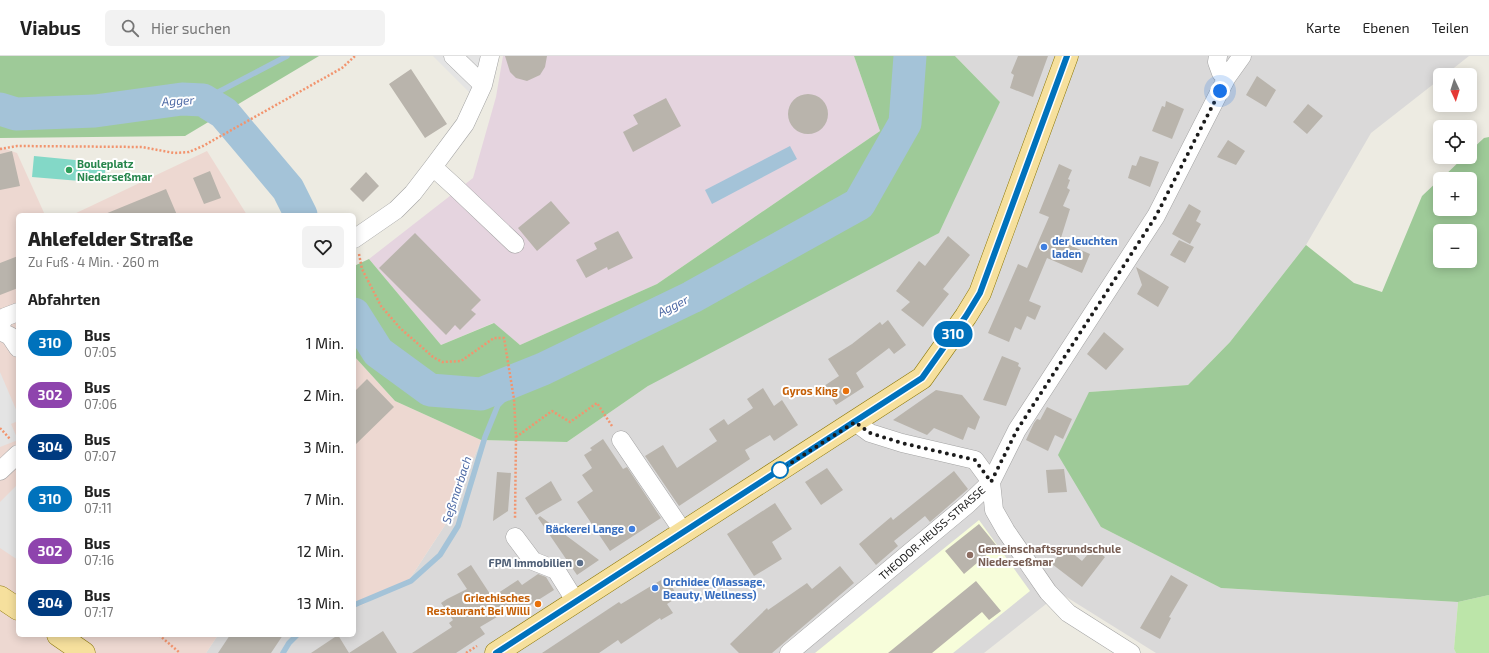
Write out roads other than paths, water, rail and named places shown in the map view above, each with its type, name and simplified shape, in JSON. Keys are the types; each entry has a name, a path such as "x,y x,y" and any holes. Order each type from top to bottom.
{"main road":[{"path":"496,653 922,378 966,316 976,298 988,271 1067,56"},
{"path":"0,597 16,608"},
{"path":"61,637 84,653"}],"street":[{"path":"453,56 483,85"},
{"path":"356,237 396,210 413,194 465,124 483,85 490,56"},
{"path":"1218,56 1217,62 1221,73 1227,77"},
{"path":"855,422 870,433 902,443 975,460 991,482 1017,430 1156,216 1227,77 1242,56"},
{"path":"433,167 515,244"},
{"path":"0,326 5,317 16,313"},
{"path":"0,331 10,336 16,345"},
{"path":"620,440 684,533"},
{"path":"0,471 16,456"},
{"name":"THEODOR-HEUSS-STRASSE","path":"790,653 968,504 991,482"},
{"name":"THEODOR-HEUSS-STRASSE","path":"991,482 994,510 1048,592 1068,613 1131,653"},
{"path":"515,538 533,561 556,570 576,602"}],"waterway":[{"path":"203,100 287,56"},
{"name":"Agger","path":"356,317 378,352 430,390 481,394 543,369 692,297 859,204 905,123 910,56"},
{"name":"Agger","path":"0,109 16,114 95,111 182,99 203,100 224,113 288,189 300,213"},
{"name":"Seßmarbach","path":"356,604 411,581 440,555 458,526 485,437 498,405 504,399 509,381"},
{"name":"Seßmarbach","path":"283,653 295,637"}],"place":[{"name":"Bouleplatz Niederseßmar","path":"69,170"},
{"name":"der leuchten laden","path":"1044,247"},
{"name":"Gyros King","path":"846,391"},
{"name":"Bäckerei Lange","path":"632,529"},
{"name":"Gemeinschaftsgrundschule Niederseßmar","path":"970,555"},
{"name":"FPM Immobilien","path":"580,563"},
{"name":"Orchidee (Massage, Beauty, Wellness)","path":"655,588"},
{"name":"Griechisches Restaurant Bei Willi","path":"538,604"}]}
